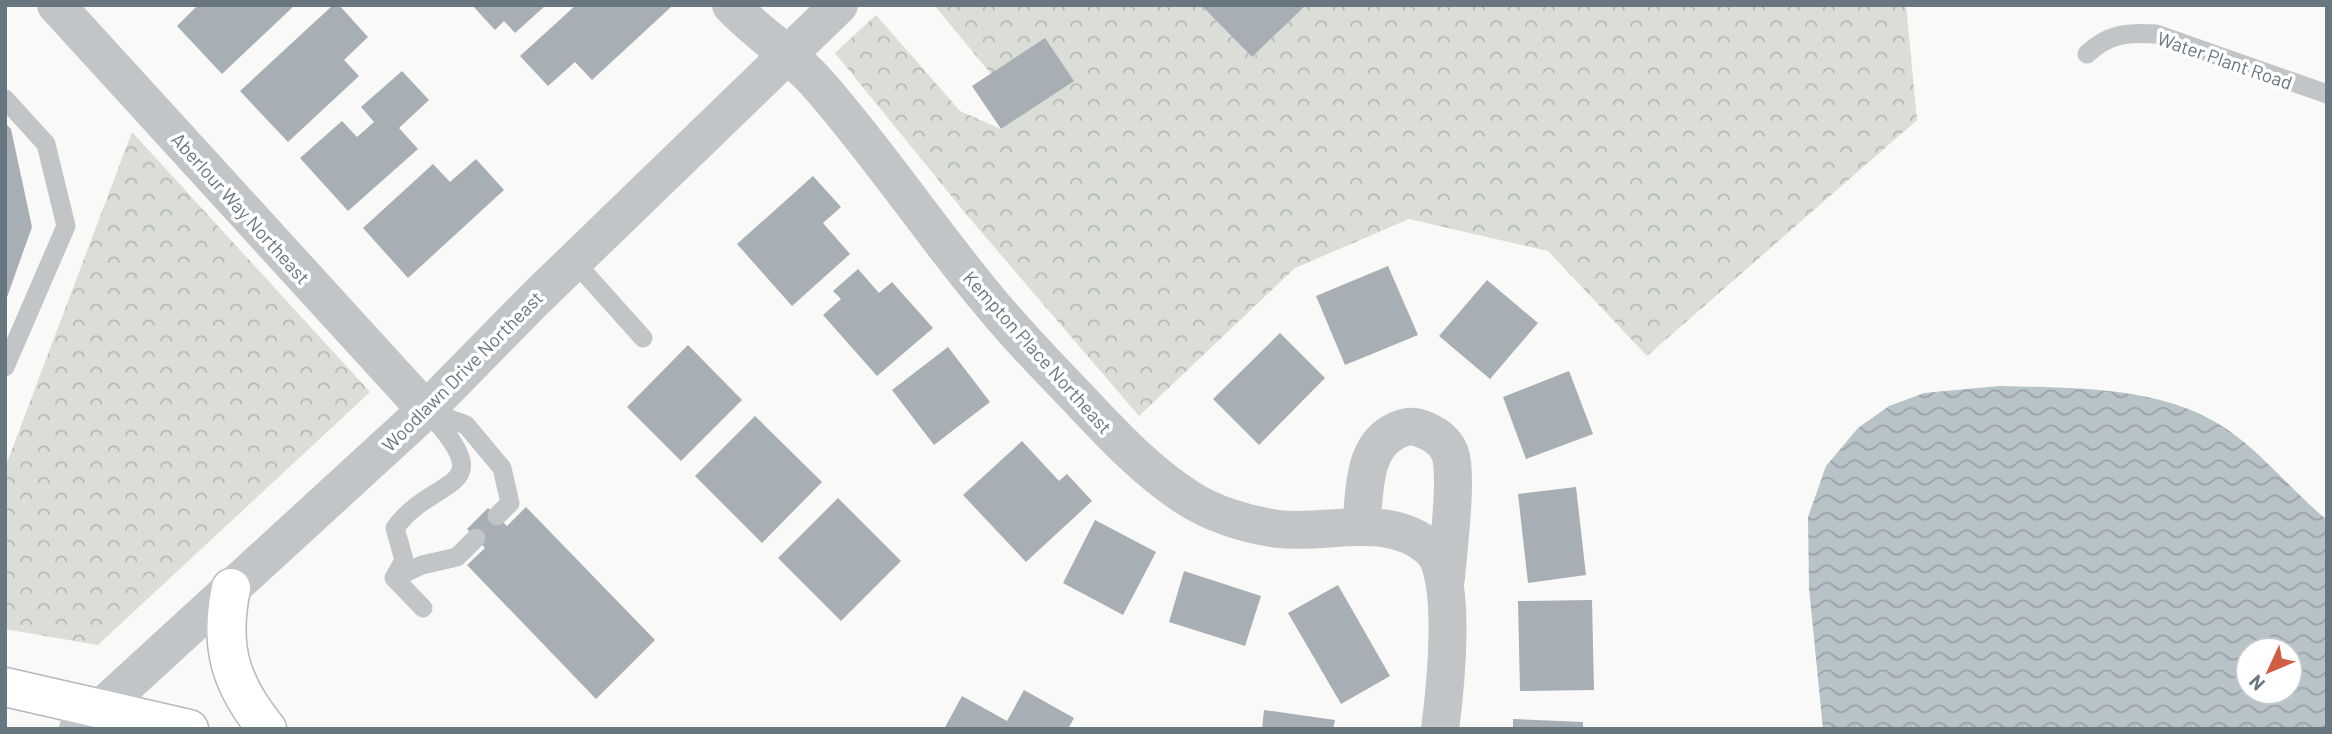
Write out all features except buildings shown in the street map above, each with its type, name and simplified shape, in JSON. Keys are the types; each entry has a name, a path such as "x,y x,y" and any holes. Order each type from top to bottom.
{"main road":[{"path":"231,589 226,615 230,666 238,688 267,729"},
{"path":"5,687 90,718 189,729"}],"street":[{"name":"Aberlour Way Northeast","path":"56,5 426,410"},
{"name":"Kempton Place Northeast","path":"731,5 816,82 1016,333 1130,453 1160,478 1187,498 1220,514 1280,529 1361,526 1397,531 1432,550 1446,578"},
{"name":"Woodlawn Drive Northeast","path":"90,718 426,410 574,261 839,5"},
{"name":"Kempton Place Northeast","path":"1361,526 1368,471 1373,452 1382,439 1402,427 1418,427 1437,435 1450,453 1452,472 1446,578 1446,683 1440,729"}],"lane":[{"name":"Water Plant Road","path":"2087,54 2102,40 2128,32 2156,34 2327,94"},
{"path":"5,99 46,144 66,226 5,368"},
{"path":"574,261 643,338"},
{"path":"426,410 466,425 502,468 510,503 497,516"},
{"path":"394,578 404,560 395,528 418,503 450,487 462,470 460,456 451,437 426,410"},
{"path":"394,578 422,565 457,557 476,538"},
{"path":"394,578 423,608"}],"green space":[{"path":"934,5 1201,5 1252,57 1306,5 1906,5 1917,120 1647,356 1548,251 1409,219 1295,268 1139,416 966,214 835,53 876,15 960,111 1001,129 1073,81 991,74"},
{"path":"132,132 370,392 98,645 5,629 5,468"}],"water":[{"path":"1999,386 2087,389 2176,404 2203,415 2228,430 2327,520 2327,729 1823,729 1809,588 1808,517 1826,466 1858,428 1889,406 1924,393"}]}
